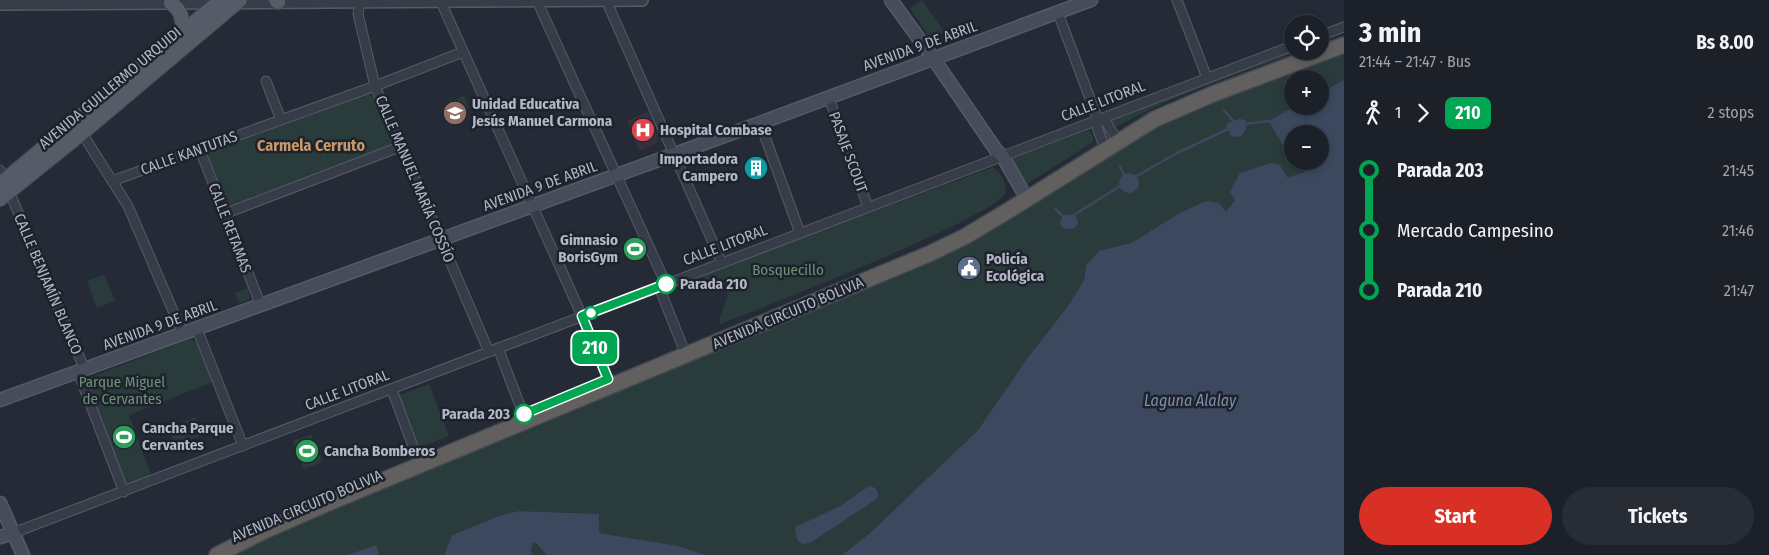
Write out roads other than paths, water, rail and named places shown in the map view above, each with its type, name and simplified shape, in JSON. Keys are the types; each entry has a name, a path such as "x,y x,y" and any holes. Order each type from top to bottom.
{"highway":[{"path":"1329,45 1344,39"},
{"name":"AVENIDA CIRCUITO BOLIVIA","path":"1110,142 1199,99 1344,45"},
{"name":"AVENIDA CIRCUITO BOLIVIA","path":"217,555 264,531 419,462 685,352 932,245 1022,198 1110,142 1145,117 1210,87 1286,60"},
{"name":"AVENIDA CIRCUITO BOLIVIA","path":"204,555 221,543 240,534 419,462"}],"main road":[{"path":"891,0 933,58 998,156 1022,198"},
{"name":"AVENIDA 9 DE ABRIL","path":"0,400 674,155 1091,0"},
{"name":"AVENIDA GUILLERMO URQUIDI","path":"78,128 220,1"},
{"name":"AVENIDA GUILLERMO URQUIDI","path":"3,185 239,1"},
{"path":"171,3 181,14 182,33"},
{"path":"0,503 23,555"},
{"name":"CALLE LITORAL","path":"0,536 13,533"}],"street":[{"path":"606,0 722,263"},
{"path":"0,4 220,1 442,2 642,0"},
{"path":"1177,0 1207,78"},
{"name":"CALLE MANUEL MARÍA COSSÍO","path":"359,1 358,14 375,86 488,352"},
{"path":"537,1 617,175 663,286 685,352"},
{"path":"442,2 582,316 609,383"},
{"path":"1058,13 1098,120 1097,128 1110,142"},
{"path":"1329,33 1344,27"},
{"name":"CALLE LITORAL","path":"13,533 392,390 998,156 1284,49"},
{"name":"CALLE KANTUTAS","path":"112,181 375,86 463,52"},
{"path":"266,81 281,120"},
{"name":"PASAJE SCOUT","path":"829,98 868,207"},
{"path":"1098,120 1106,122 1110,142"},
{"path":"760,123 800,233"},
{"path":"78,128 128,206 183,334"},
{"path":"224,214 402,146"},
{"name":"CALLE RETAMAS","path":"200,150 261,306"},
{"name":"CALLE BENJAMÍN BLANCO","path":"3,185 81,371 124,492"},
{"path":"197,329 243,446"},
{"path":"498,348 525,417"},
{"path":"392,390 419,462"}],"water":[{"name":"Laguna Alalay","path":"1344,80 1344,555 842,555 870,533 978,430 1026,360 1068,306 1084,280 1086,265 1099,251 1131,243 1178,214 1206,201 1219,203 1226,212 1235,200 1230,192 1240,173 1271,163 1280,165 1288,178 1307,170 1329,170 1329,125 1284,125 1284,148 1269,121 1284,112 1284,115 1329,115 1329,88"},
{"path":"1240,119 1245,120 1245,131 1241,136 1232,137 1226,127 1228,123"},
{"path":"1129,173 1136,176 1139,183 1136,190 1129,193 1122,190 1119,183 1122,176"},
{"path":"1075,214 1078,223 1075,228 1064,229 1060,224 1062,217"},
{"path":"869,486 874,487 878,493 878,498 810,543 803,544 798,541 795,531 796,527 842,505"},
{"path":"519,511 599,514 599,533 679,546 705,555 546,555 537,544 533,543 532,555 444,555 452,535 501,515"},
{"path":"376,545 379,555 348,555"}],"waterway":[{"path":"1224,110 1234,122"},
{"path":"1245,124 1272,122"},
{"path":"1102,126 1106,137"},
{"path":"1135,177 1177,153 1228,129"},
{"path":"1120,167 1125,177"},
{"path":"1074,215 1122,185"},
{"path":"1055,209 1065,218"}],"place":[{"name":"Unidad Educativa Jesús Manuel Carmona","path":"455,113"},
{"name":"Hospital Combase","path":"643,130"},
{"name":"Importadora Campero","path":"756,168"},
{"name":"Gimnasio BorisGym","path":"635,249"},
{"name":"Policía Ecológica","path":"969,268"},
{"name":"Parada 210","path":"666,284"},
{"name":"Parada 203","path":"524,414"},
{"name":"Cancha Parque Cervantes","path":"124,437"},
{"name":"Cancha Bomberos","path":"307,451"}],"district":[{"name":"Carmela Cerruto","path":"311,145"}],"park label":[{"name":"Bosquecillo","path":"788,270"},
{"name":"Parque Miguel de Cervantes","path":"122,390"}]}
